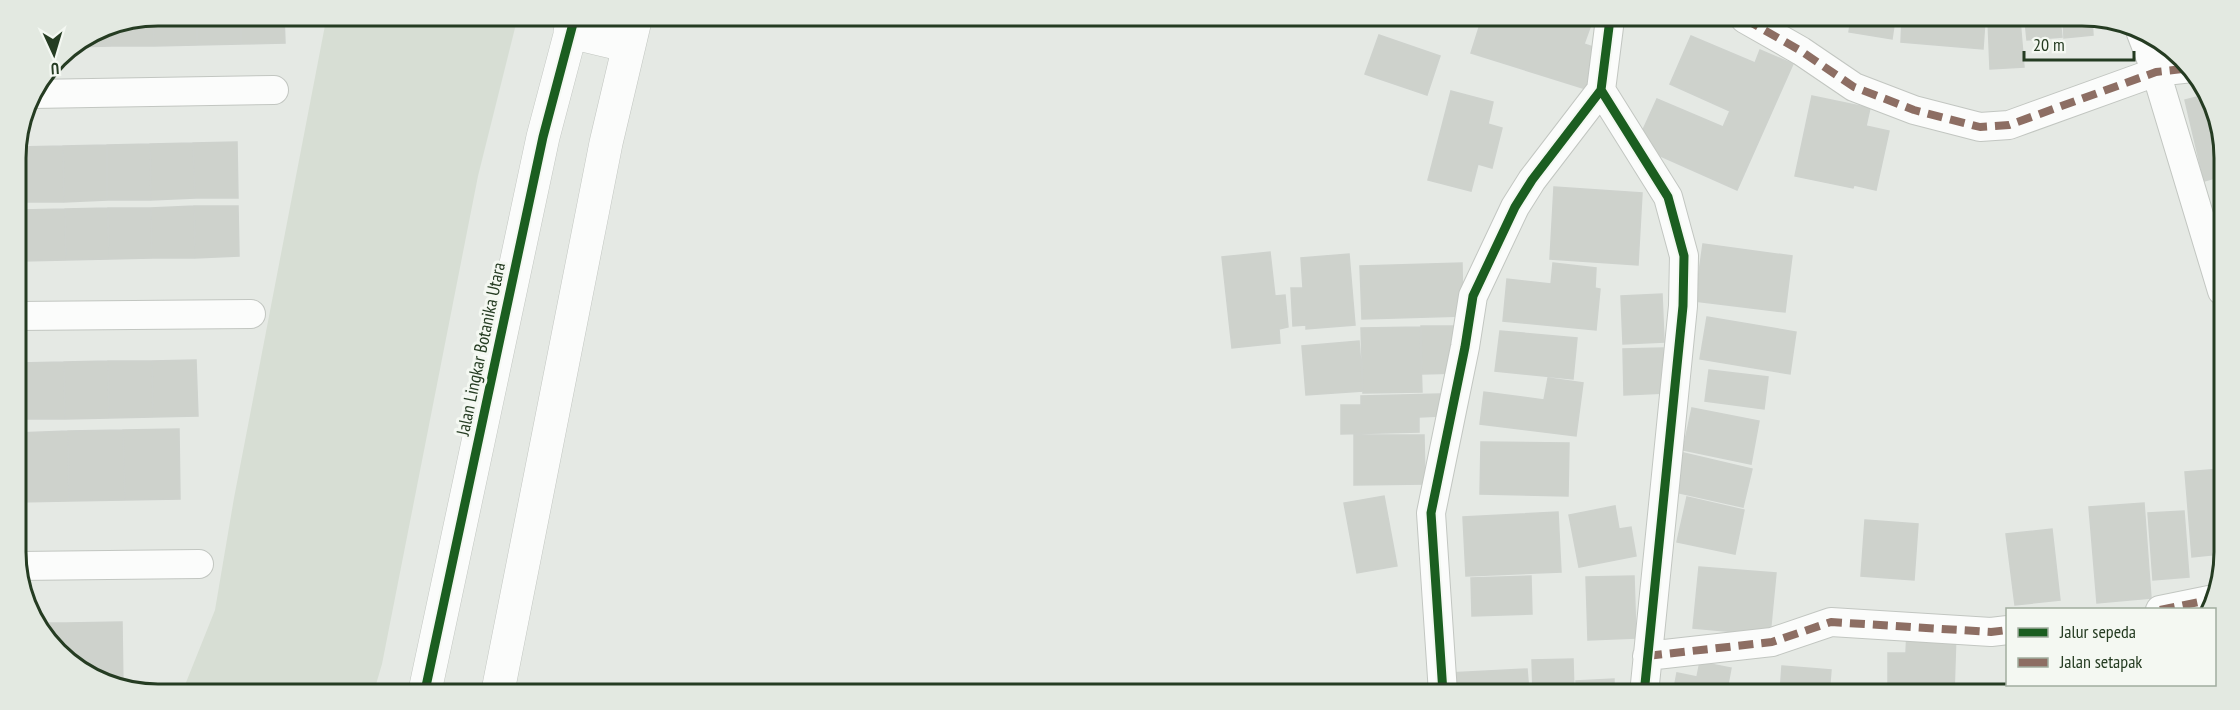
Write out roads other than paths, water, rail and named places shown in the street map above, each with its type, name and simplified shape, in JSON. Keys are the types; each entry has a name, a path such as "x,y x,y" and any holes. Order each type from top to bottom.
{"street":[{"name":"Jalan Lingkar Botanika Utara","path":"426,684 543,137 571,26"},
{"path":"499,684 606,143 632,31 589,26"},
{"path":"1442,684 1431,513 1473,296 1526,189 1601,90 1609,26"},
{"path":"1757,26 1801,51 1854,87 1914,110 1980,127 2009,125 2156,72 2181,69"},
{"path":"2144,41 2156,72 2214,264"},
{"path":"42,94 274,90"},
{"path":"1601,90 1668,197 1684,256 1683,306 1645,684"},
{"path":"26,316 251,314"},
{"path":"27,566 199,564"},
{"path":"2165,608 2206,601"},
{"path":"1647,656 1772,642 1831,622 1991,632 2006,630"}]}
